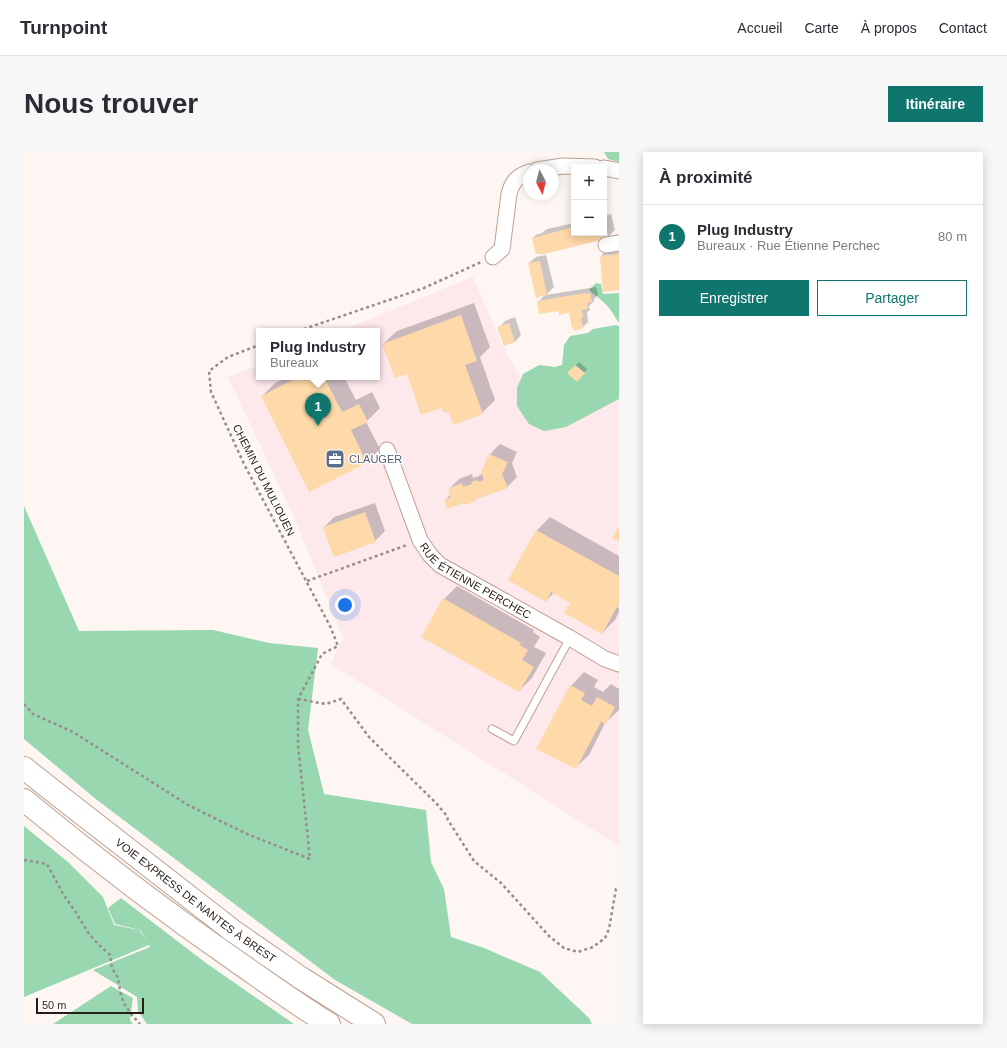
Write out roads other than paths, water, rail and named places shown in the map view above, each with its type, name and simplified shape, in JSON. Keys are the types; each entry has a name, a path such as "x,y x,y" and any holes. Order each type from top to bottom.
{"highway":[{"name":"VOIE EXPRESS DE NANTES À BREST","path":"24,768 233,931 301,978 374,1024"},
{"path":"24,800 118,876 182,923 305,1009 329,1024"}],"street":[{"path":"559,167 571,166"},
{"path":"607,169 619,171"},
{"path":"493,257 502,248 511,186 518,177 523,175"},
{"name":"RUE ÉTIENNE PERCHEC","path":"387,450 420,540 430,555 440,565 605,659 619,664"}],"lane":[{"path":"492,729 514,741 570,638"}],"place":[{"name":"Plug Industry","path":"318,426"},
{"name":"CLAUGER","path":"335,459"}]}
